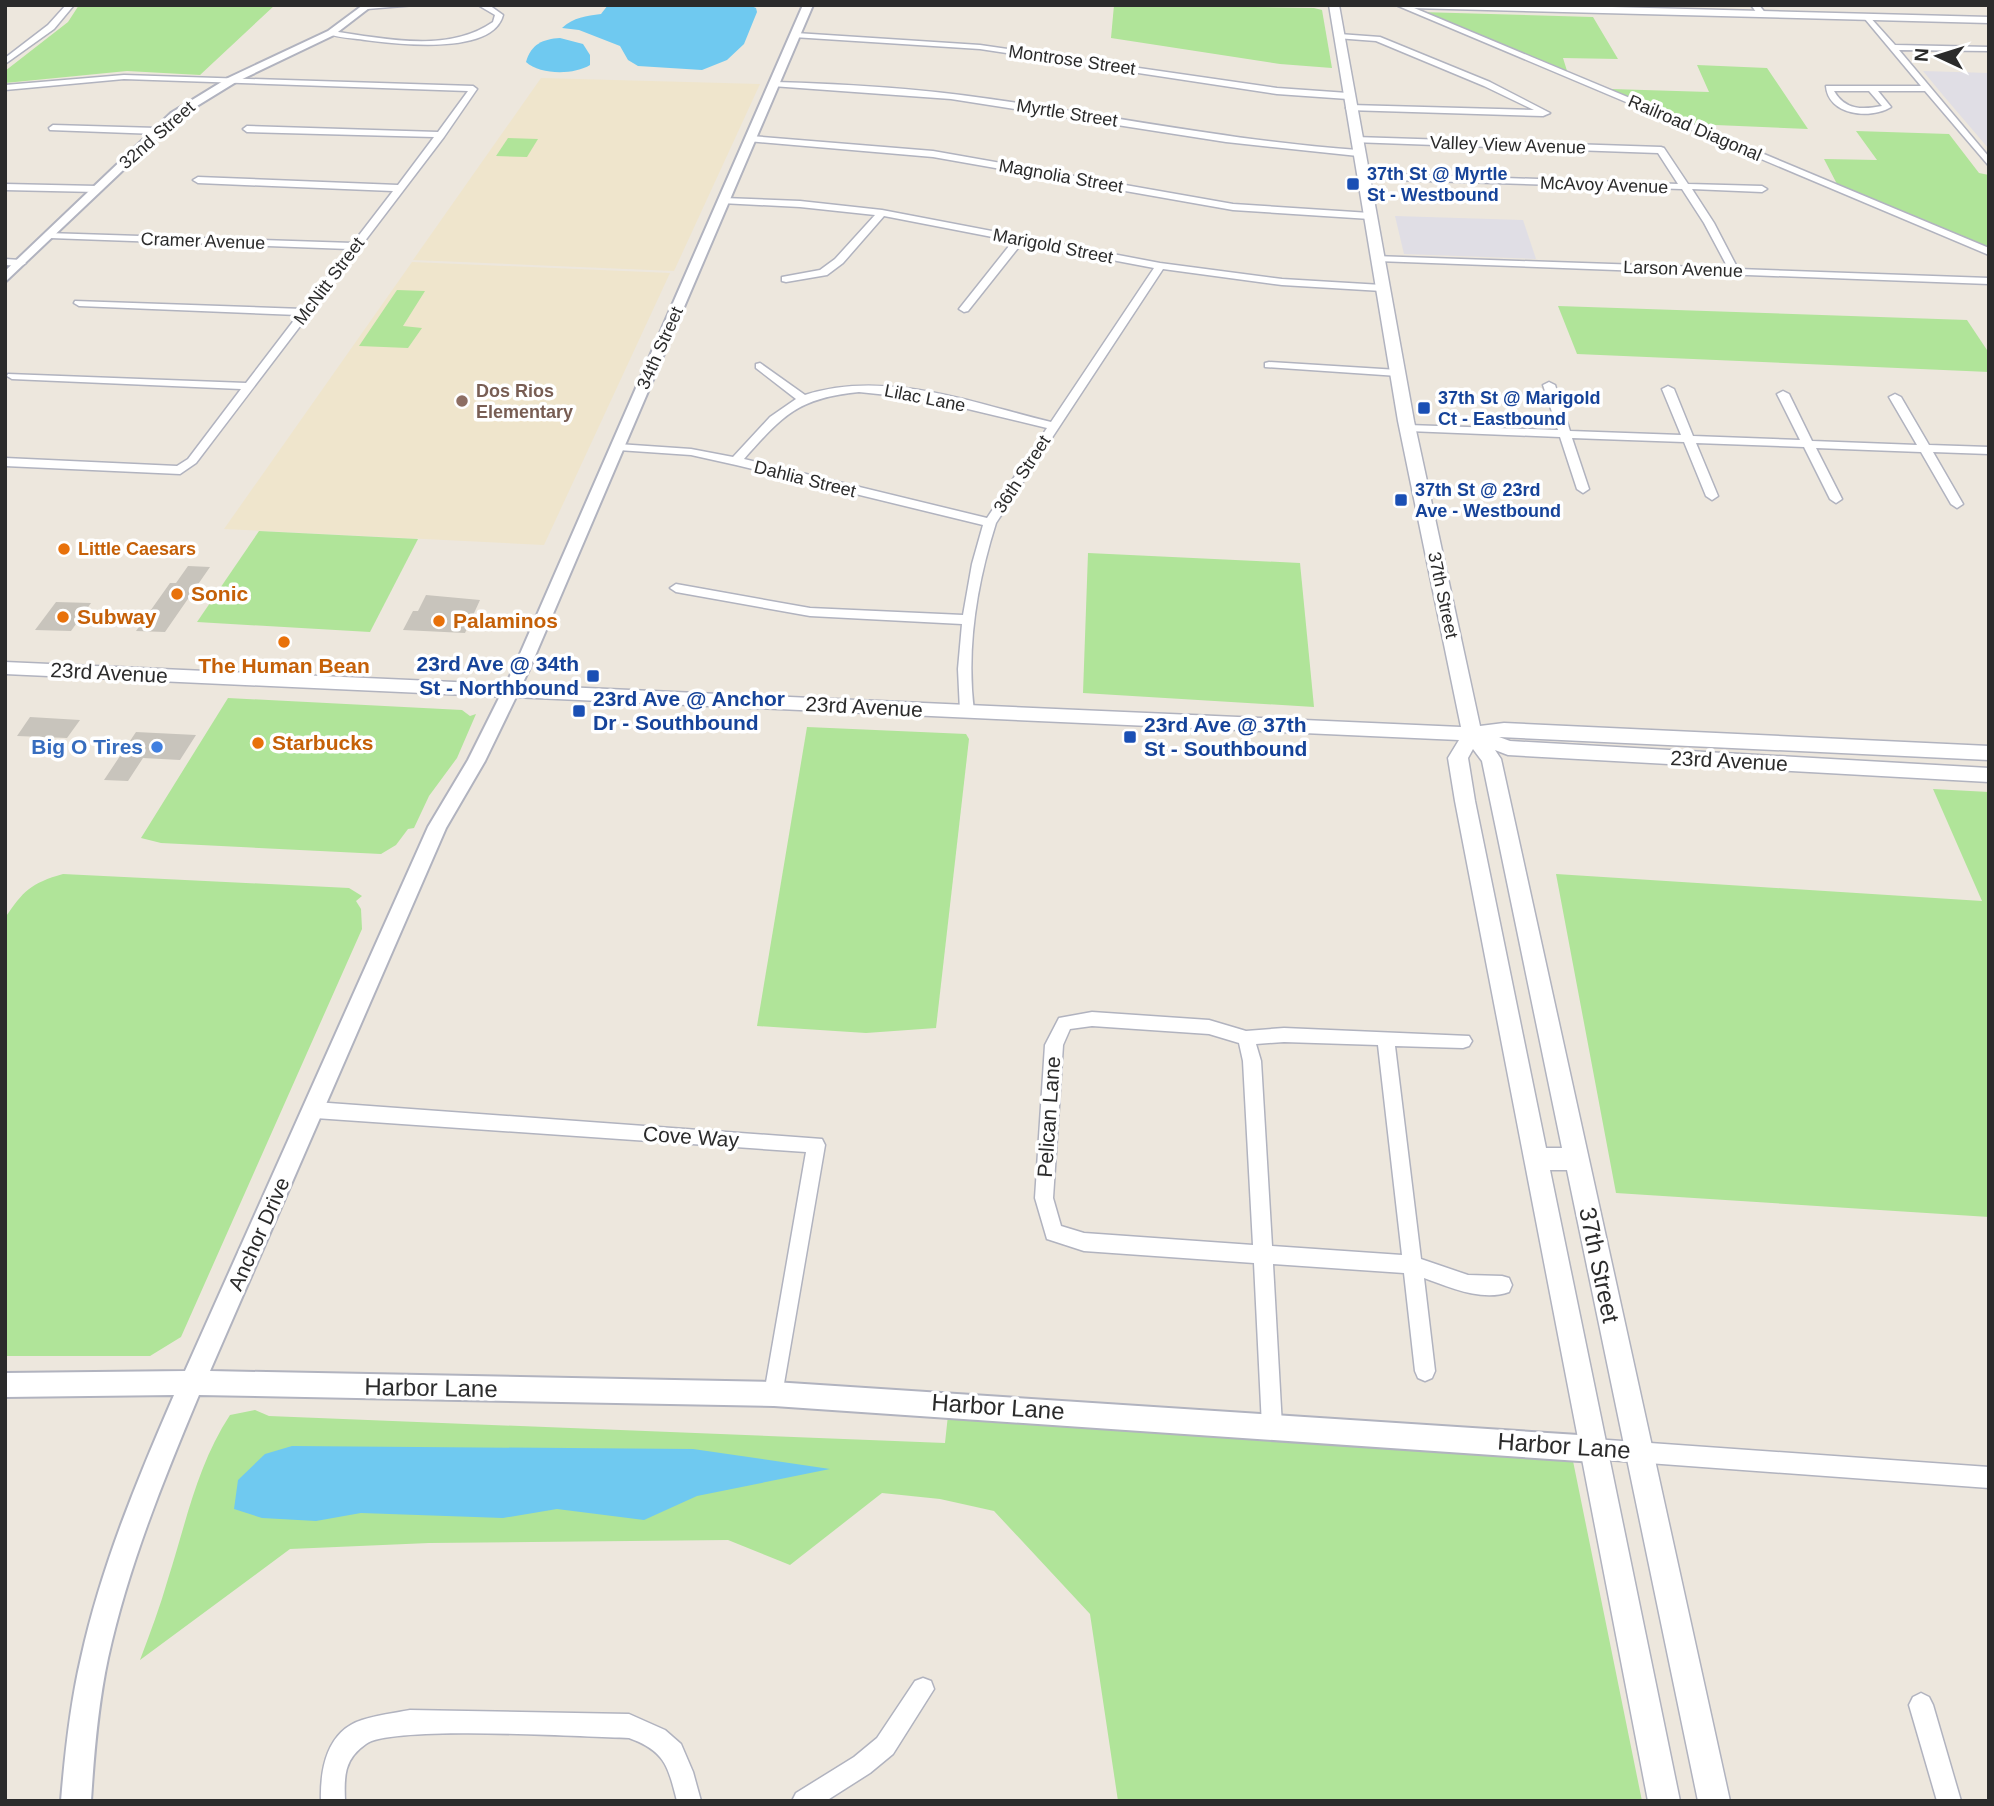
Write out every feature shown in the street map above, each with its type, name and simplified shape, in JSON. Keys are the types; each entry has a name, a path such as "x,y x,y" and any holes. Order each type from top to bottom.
{"main road":[{"path":"1334,5 1382,288"},
{"path":"1410,5 1758,10 1868,17 1989,20"},
{"name":"37th Street","path":"1382,288 1408,428 1472,734 1491,759 1714,1801"},
{"name":"23rd Avenue","path":"5,668 1472,734 1504,730 1989,753"},
{"name":"37th Street","path":"1472,734 1458,758 1664,1801"},
{"name":"23rd Avenue","path":"1472,734 1508,748 1989,775"},
{"path":"1536,1157 1576,1160"}],"street":[{"path":"5,62 51,27 70,5"},
{"path":"368,6 411,5"},
{"path":"331,33 405,41 460,39 484,32 497,23 499,15 482,5"},
{"name":"34th Street","path":"511,691 808,5"},
{"name":"Railroad Diagonal","path":"1400,5 1989,252"},
{"name":"32nd Street","path":"5,278 158,131 188,106 232,80 331,33 368,6"},
{"path":"1868,17 1989,163"},
{"name":"Montrose Street","path":"796,35 1007,50 1349,102"},
{"name":"Valley View Avenue","path":"1339,36 1377,39 1487,84 1546,113 1349,102"},
{"path":"1893,47 1989,49"},
{"path":"5,88 124,77 232,80"},
{"name":"McNitt Street","path":"5,462 180,470 192,461 441,135 473,89 232,80"},
{"name":"Myrtle Street","path":"775,84 869,88 973,98 1262,145 1357,147"},
{"path":"1871,88 1887,107 1878,110 1846,108 1839,105 1829,88 1871,88 1927,89"},
{"path":"53,128 158,131"},
{"path":"247,129 441,135"},
{"name":"Magnolia Street","path":"751,139 933,154 1233,207 1370,216"},
{"name":"Valley View Avenue","path":"1357,147 1661,150 1686,188"},
{"name":"McAvoy Avenue","path":"1363,176 1762,190"},
{"path":"198,180 400,188"},
{"path":"5,187 97,189"},
{"path":"1686,188 1709,223 1734,270"},
{"name":"Marigold Street","path":"724,201 800,204 882,213 1160,266 1282,282 1382,288"},
{"path":"786,279 823,273 839,261 882,213"},
{"name":"Cramer Avenue","path":"50,235 355,246"},
{"path":"964,309 1020,239"},
{"name":"Larson Avenue","path":"1377,258 1989,281"},
{"path":"5,262 21,263"},
{"name":"36th Street","path":"967,711 963,691 970,620 980,550 990,523 1160,266"},
{"path":"79,303 305,312"},
{"path":"1269,365 1398,373"},
{"path":"760,366 803,399"},
{"path":"12,376 248,386"},
{"path":"1549,386 1583,489"},
{"path":"1668,389 1712,496"},
{"name":"Lilac Lane","path":"736,461 776,418 803,399 837,390 889,390 1054,426"},
{"path":"1783,394 1836,499"},
{"path":"1895,397 1957,504"},
{"path":"1408,428 1989,451"},
{"name":"Dahlia Street","path":"618,447 691,452 736,461 990,523"},
{"path":"676,588 810,612 970,620"},
{"name":"Anchor Drive","path":"76,1801 78,1752 102,1623 148,1485 437,827 476,761 511,691"},
{"name":"Pelican Lane","path":"1246,1038 1209,1027 1091,1019 1065,1023 1054,1045 1044,1198 1054,1233 1084,1242 1181,1251 1263,1253"},
{"path":"1272,1426 1252,1062 1246,1038 1284,1035 1462,1041"},
{"path":"1386,1039 1426,1371"},
{"name":"Cove Way","path":"314,1110 816,1145 774,1394"},
{"path":"1263,1253 1412,1265 1468,1284 1502,1285"},
{"name":"Harbor Lane","path":"5,1385 192,1383 774,1394 1594,1448 1989,1478"},
{"path":"804,1801 862,1765 885,1746 923,1689"},
{"path":"1921,1705 1949,1801"},
{"path":"333,1801 332,1781 340,1750 363,1731 410,1722 629,1726 656,1735 677,1756 689,1801"}],"shaded area":[{"path":"1923,71 1989,73 1989,149 1942,94"},
{"path":"541,78 760,84 674,271 413,260"},
{"path":"1395,216 1523,220 1536,259 1404,254"},
{"name":"Dos Rios Elementary","path":"412,262 670,273 544,545 224,529"}],"green space":[{"path":"79,5 275,5 200,75 127,71 5,83 5,71 68,22"},
{"path":"1114,5 1322,10 1332,68 1280,64 1111,38"},
{"path":"1420,12 1593,17 1618,59 1563,58 1568,74"},
{"path":"1697,65 1767,68 1808,129 1692,124 1611,89 1709,92"},
{"path":"1856,131 1949,134 1979,173 1989,175 1989,248 1838,186 1824,159 1877,160"},
{"path":"508,138 538,139 527,157 496,156"},
{"path":"397,290 425,291 403,326 422,328 408,348 359,346"},
{"path":"1558,306 1967,320 1989,353 1989,372 1577,354"},
{"path":"259,531 418,539 370,632 197,622"},
{"path":"1088,553 1300,563 1314,707 1083,693"},
{"path":"228,698 462,710 470,716 476,714 457,758 429,796 414,828 408,829 396,845 381,854 161,843 141,838"},
{"path":"807,727 966,734 969,739 936,1028 866,1033 757,1026"},
{"path":"1933,789 1989,792 1989,1217 1616,1193 1556,874 1982,901"},
{"path":"63,874 349,888 362,896 356,901 361,909 362,929 181,1337 150,1356 5,1356 5,918 29,889"},
{"path":"255,1410 269,1416 945,1443 948,1415 1573,1461 1642,1801 1118,1801 1090,1614 994,1511 940,1499 882,1493 790,1565 728,1540 429,1543 290,1549 140,1660 162,1600 193,1495 209,1454 230,1415"}],"water":[{"path":"608,5 749,5 756,8 757,12 744,44 727,60 702,70 638,66 628,60 620,46 579,30 562,28 576,19 601,14"},
{"path":"560,38 583,44 590,55 590,65 575,71 557,72 540,69 526,62 538,44"},
{"path":"292,1446 693,1449 830,1469 697,1496 644,1520 557,1509 503,1518 361,1513 316,1521 262,1518 234,1509 238,1480 265,1454"}],"building":[{"name":"Sonic","path":"188,566 210,567 165,632 136,631 170,583 176,583"},
{"name":"Palaminos","path":"426,595 480,600 465,633 403,630 413,611 418,611"},
{"name":"Subway","path":"56,602 91,603 71,631 35,630"},
{"path":"30,717 80,720 67,738 17,736"},
{"name":"Big O Tires","path":"136,732 196,735 180,760 143,758 128,781 104,780"}],"place":[{"name":"37th St @ Myrtle St - Westbound","path":"1353,184"},
{"name":"Dos Rios Elementary","path":"462,401"},
{"name":"37th St @ Marigold Ct - Eastbound","path":"1424,408"},
{"name":"37th St @ 23rd Ave - Westbound","path":"1401,500"},
{"name":"Little Caesars","path":"64,549"},
{"name":"Sonic","path":"177,594"},
{"name":"Subway","path":"63,617"},
{"name":"Palaminos","path":"439,621"},
{"name":"The Human Bean","path":"284,642"},
{"name":"23rd Ave @ 34th St - Northbound","path":"593,676"},
{"name":"23rd Ave @ Anchor Dr - Southbound","path":"579,711"},
{"name":"23rd Ave @ 37th St - Southbound","path":"1130,737"},
{"name":"Starbucks","path":"258,743"},
{"name":"Big O Tires","path":"157,747"}]}
